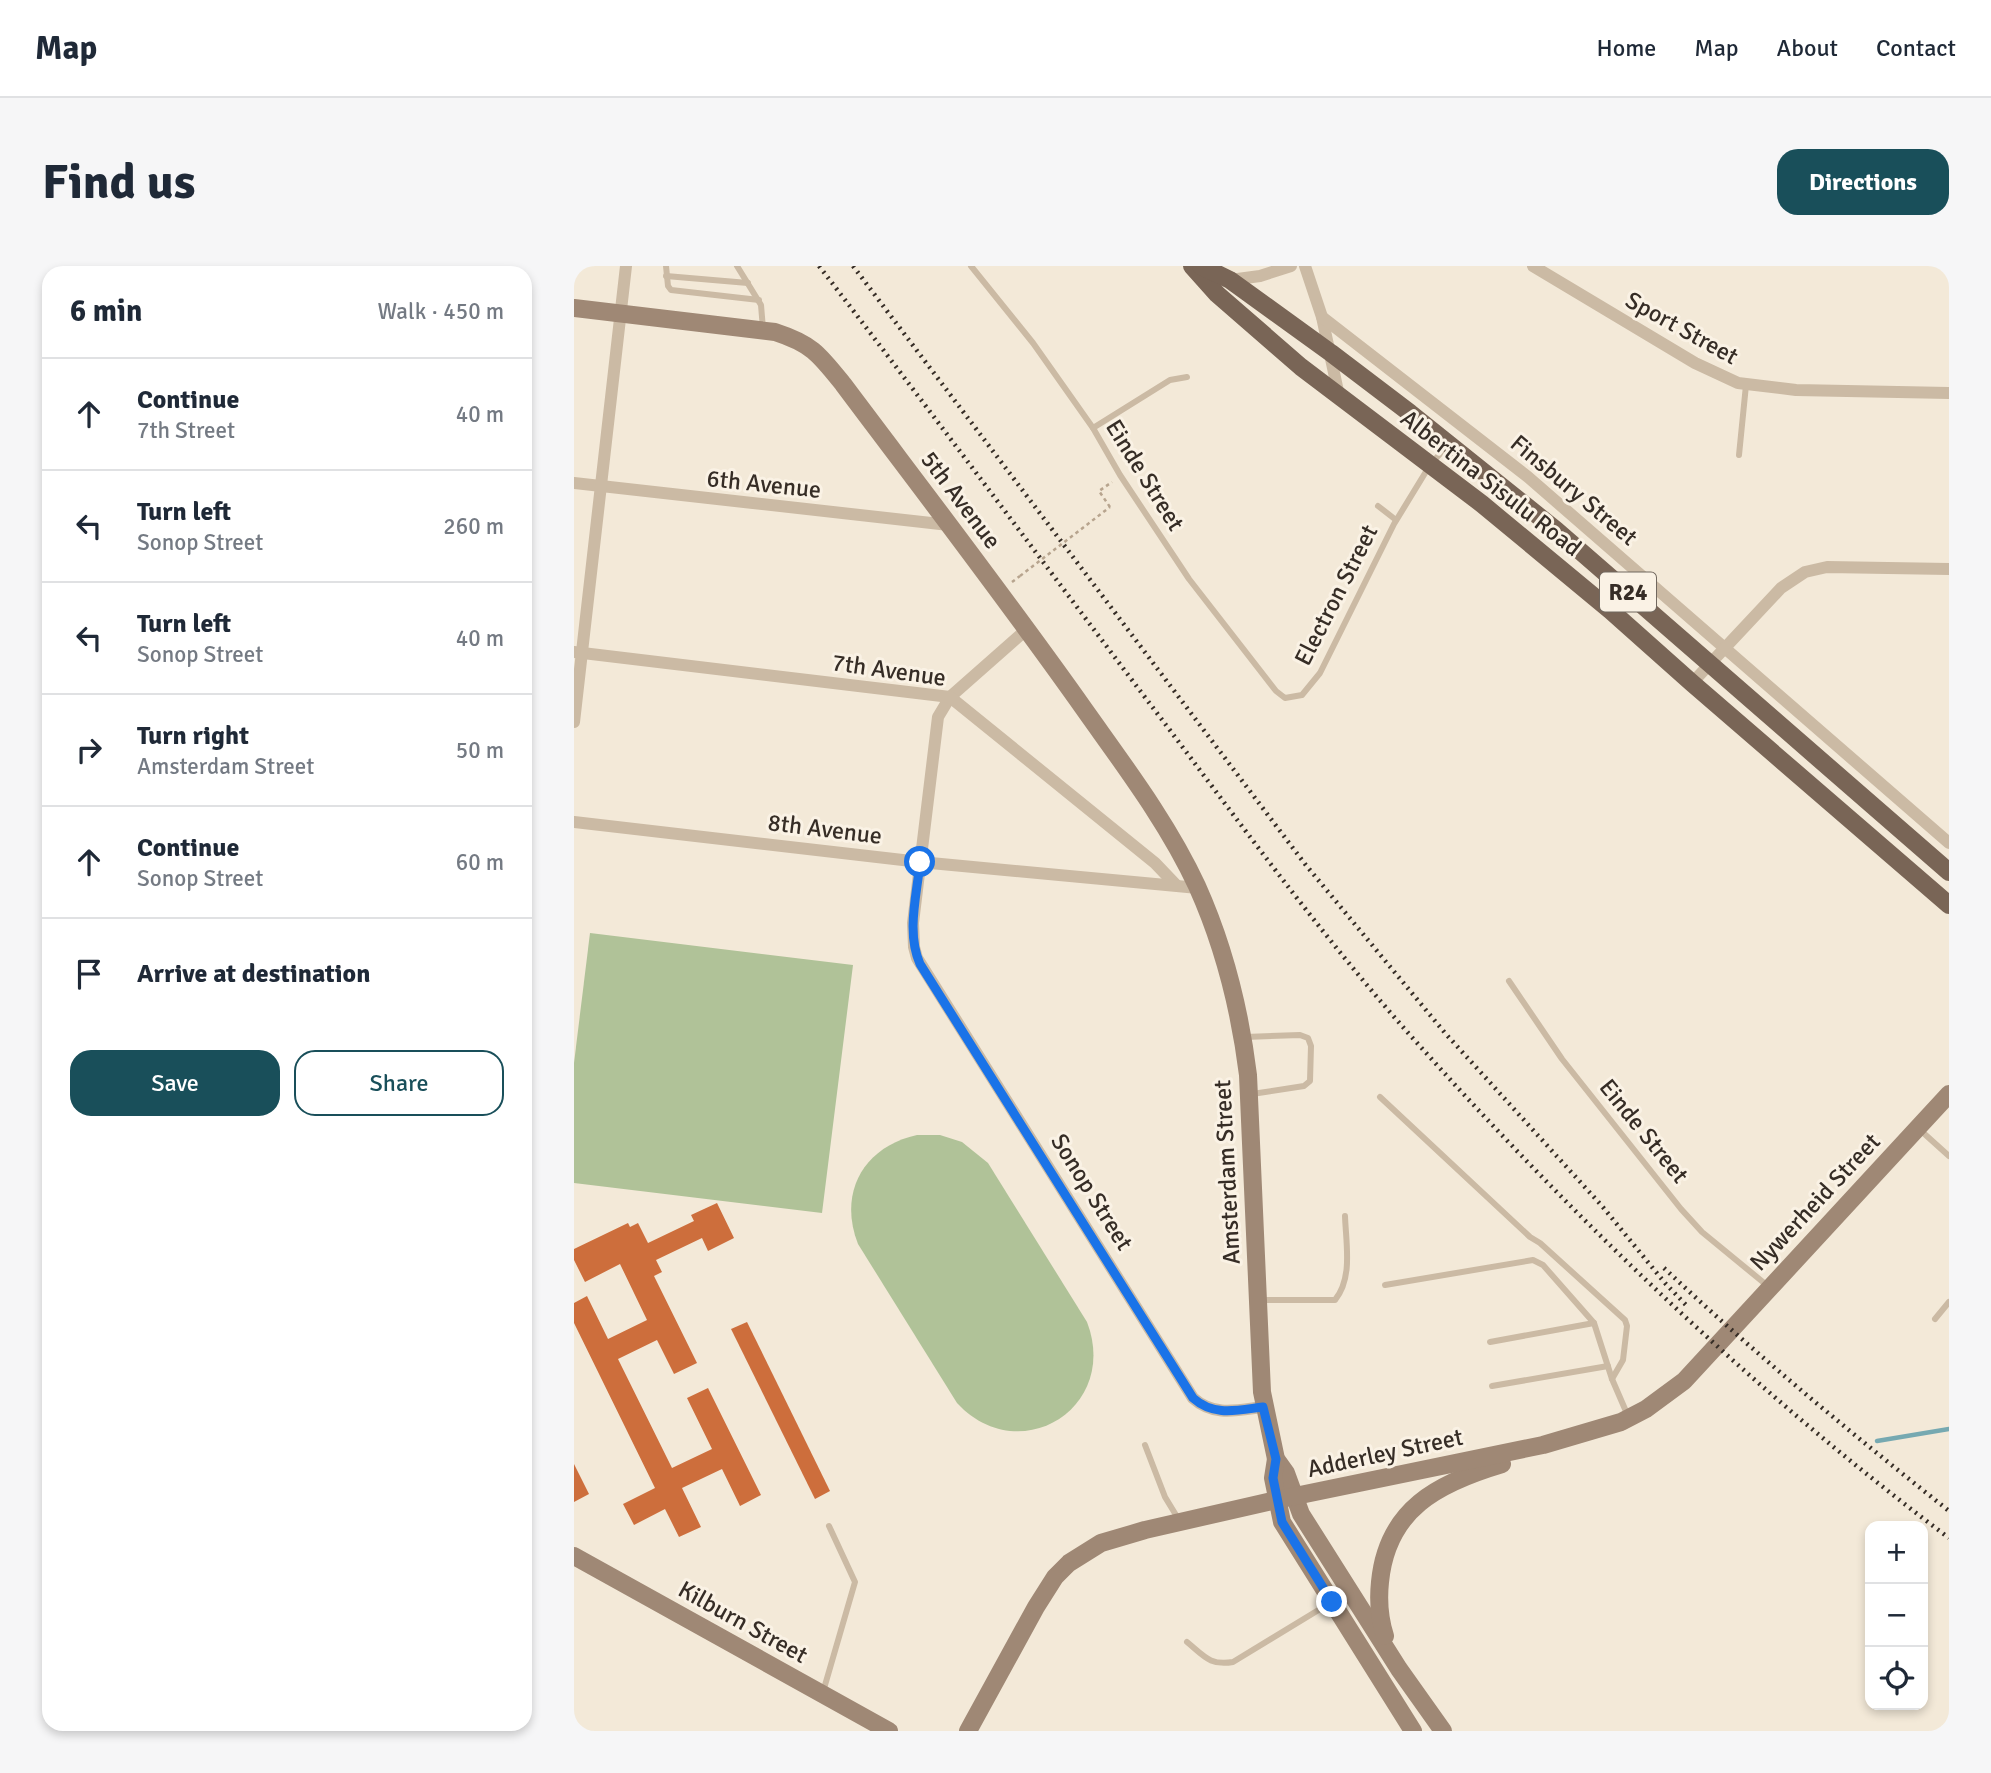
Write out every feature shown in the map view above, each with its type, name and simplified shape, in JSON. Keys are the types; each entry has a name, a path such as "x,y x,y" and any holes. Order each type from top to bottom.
{"main road":[{"name":"Albertina Sisulu Road","path":"1192,266 1216,295 1610,610 1949,905"},
{"name":"Albertina Sisulu Road","path":"1201,266 1230,280 1331,353 1449,444 1565,538 1949,872"}],"street":[{"path":"574,722 578,652 601,485 626,266"},
{"path":"1230,280 1259,276 1290,266"},
{"path":"1305,266 1322,317 1339,396"},
{"name":"Sport Street","path":"1533,266 1695,363 1746,385 1796,390 1949,393"},
{"name":"5th Avenue","path":"574,308 775,332 796,339 821,356 1027,629 1166,830 1198,888"},
{"name":"Finsbury Street","path":"1322,317 1528,477 1949,843"},
{"name":"6th Avenue","path":"574,483 949,525"},
{"path":"1692,683 1781,588 1805,572 1827,567 1949,569"},
{"path":"920,862 938,717 950,697 1027,629"},
{"name":"7th Avenue","path":"578,652 950,697 1155,863 1175,885"},
{"name":"8th Avenue","path":"574,822 920,862 1198,888"},
{"name":"Sonop Street","path":"920,862 913,923 914,947 920,964 1193,1398 1215,1410 1263,1407"},
{"name":"Amsterdam Street","path":"1198,888 1230,982 1243,1037 1249,1094 1263,1407 1276,1459 1286,1473 1285,1499"},
{"name":"Nywerheid Street","path":"1718,1343 1949,1094"},
{"name":"Adderley Street","path":"968,1731 1035,1607 1055,1577 1087,1551 1118,1537 1543,1445 1625,1420 1656,1403 1684,1381 1718,1343"},
{"path":"1399,1669 1380,1620 1381,1573 1385,1551 1392,1536 1420,1501 1463,1476 1564,1446 1625,1420"},
{"path":"1285,1499 1282,1522 1413,1731"},
{"path":"1285,1499 1301,1514 1399,1669 1443,1731"},
{"name":"Kilburn Street","path":"574,1556 889,1731"}],"lane":[{"path":"666,266 668,288 671,290 759,299"},
{"path":"737,266 759,299 764,331"},
{"name":"Einde Street","path":"971,266 1033,343 1093,428 1120,475 1197,589 1276,691 1285,698 1290,698"},
{"path":"666,276 748,283"},
{"path":"1093,428 1170,380 1187,377"},
{"path":"1739,454 1746,385"},
{"path":"1396,520 1430,465 1449,444"},
{"name":"Electron Street","path":"1290,698 1302,695 1320,673 1396,520 1378,506"},
{"name":"Einde Street","path":"1509,981 1562,1059 1681,1209 1702,1232 1769,1287"},
{"path":"1243,1037 1300,1035 1308,1038 1311,1046 1310,1082 1304,1086 1249,1094"},
{"path":"1380,1097 1530,1237 1625,1320 1627,1326 1623,1360 1612,1379"},
{"path":"1918,1128 1949,1156"},
{"path":"1258,1300 1335,1300 1343,1291 1346,1280 1345,1216"},
{"path":"1385,1285 1533,1259 1543,1265 1594,1323 1625,1420"},
{"path":"1935,1319 1949,1302"},
{"path":"1490,1342 1594,1323"},
{"path":"1492,1386 1608,1366"},
{"path":"1145,1445 1165,1497 1180,1522"},
{"path":"823,1694 855,1582 829,1526"},
{"path":"1187,1642 1210,1661 1221,1664 1233,1662 1332,1602"}],"path":[{"path":"1011,582 1110,507 1099,491 1120,475"}],"green space":[{"path":"590,933 853,965 822,1213 574,1183 574,1063"},
{"path":"917,1135 940,1135 962,1142 988,1163 1087,1322 1093,1353 1089,1380 1077,1403 1058,1420 1034,1429 1008,1431 982,1422 957,1403 858,1244 851,1207 860,1175 869,1161 882,1150"}],"building":[{"path":"717,1203 734,1238 708,1251 702,1238 656,1260 662,1272 654,1276 697,1363 674,1374 657,1340 618,1359 672,1468 712,1449 687,1398 708,1388 761,1495 740,1506 722,1469 682,1488 701,1527 679,1537 665,1509 634,1525 623,1504 655,1488 574,1323 574,1303 587,1296 608,1339 647,1320 620,1264 585,1282 574,1260 574,1249 628,1223 630,1227 638,1223 648,1243 694,1221 691,1215"},
{"path":"747,1322 830,1491 815,1499 731,1329"},
{"path":"574,1464 589,1494 574,1502"}],"waterway":[{"path":"1877,1441 1949,1429"}],"railway":[{"path":"819,266 1285,883 1410,1035 1536,1170 1667,1300 1805,1423 1949,1538"},
{"path":"853,266 1305,864 1445,1033 1602,1206 1686,1305"},
{"path":"1664,1268 1804,1392 1949,1511"}],"route":[{"path":"920,862 913,923 914,947 920,964 1193,1398 1215,1410 1263,1407 1276,1459 1273,1478 1282,1522 1332,1602"}]}
